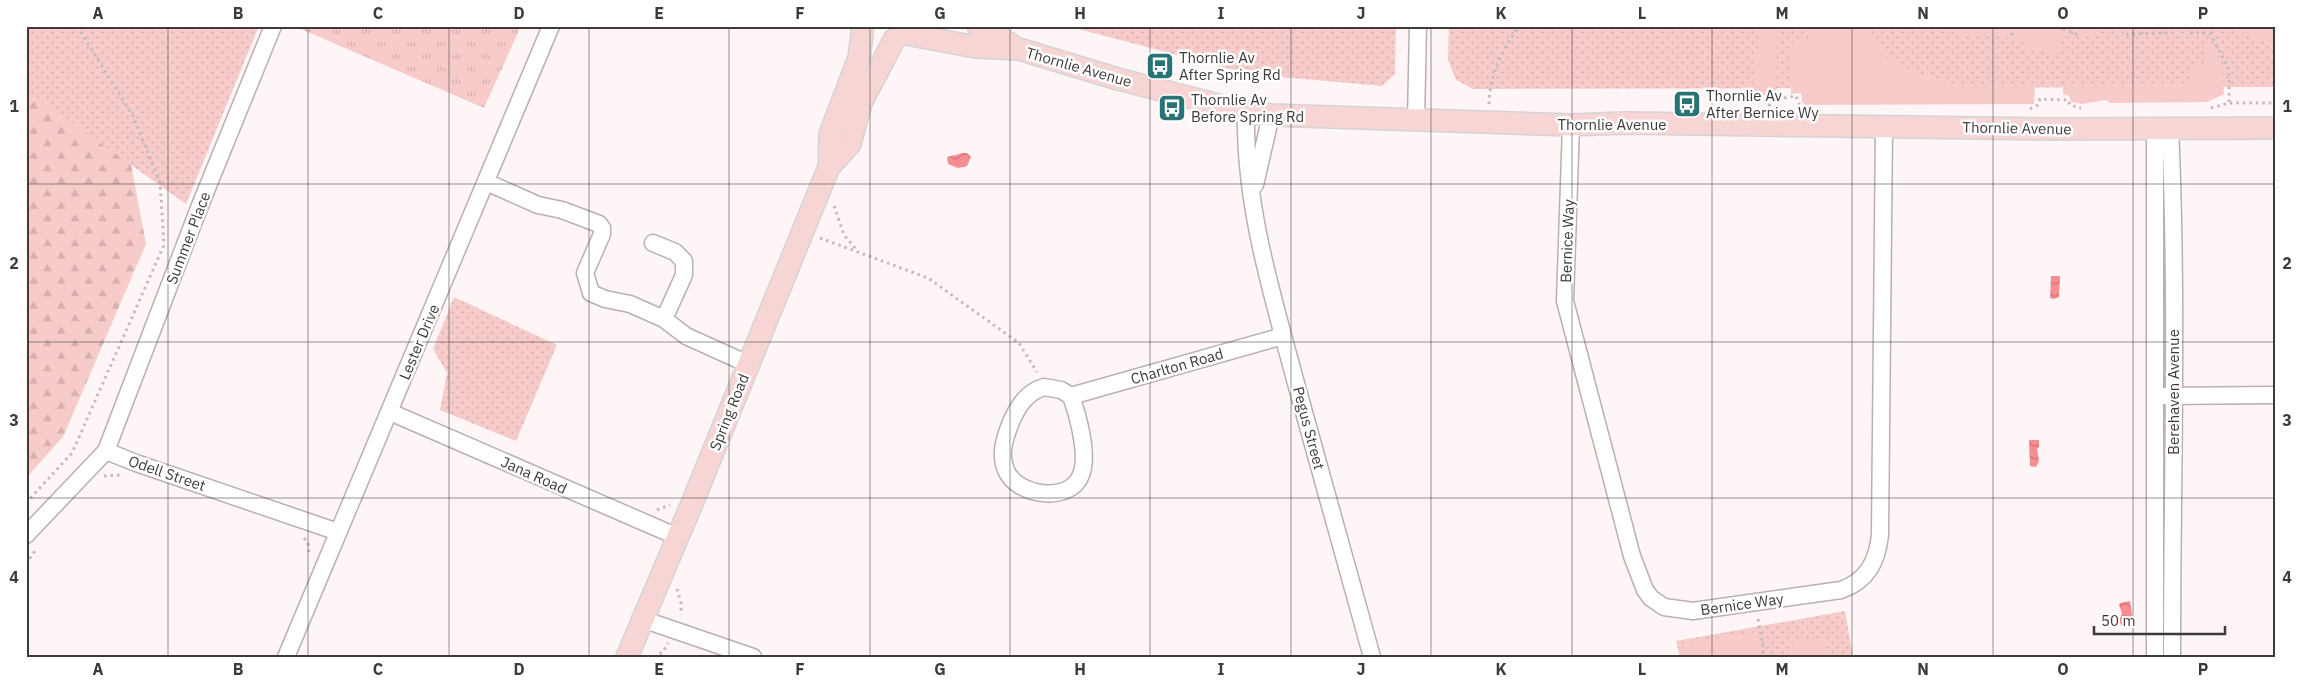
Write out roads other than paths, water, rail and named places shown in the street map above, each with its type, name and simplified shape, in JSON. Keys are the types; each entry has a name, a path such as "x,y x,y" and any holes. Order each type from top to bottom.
{"main road":[{"name":"Spring Road","path":"864,26 872,35 879,39 904,34"},
{"name":"Spring Road","path":"829,167 830,134 859,58 864,26"},
{"name":"Thornlie Avenue","path":"978,26 987,29 1019,49"},
{"name":"Spring Road","path":"627,657 678,538 829,167 850,144 862,103 904,34"},
{"name":"Thornlie Avenue","path":"904,34 976,47 1019,49 1118,79 1246,112 1271,116 1571,124 1635,123 2053,129 2275,128"}],"street":[{"name":"Summer Place","path":"106,451 199,208 274,26"},
{"name":"Lester Drive","path":"286,657 551,26"},
{"path":"1416,120 1418,26"},
{"name":"Pegus Street","path":"1246,112 1245,136 1257,229 1283,336 1372,657"},
{"name":"Pegus Street","path":"1252,197 1271,116"},
{"name":"Bernice Way","path":"1571,124 1565,301 1589,397 1632,556 1645,590 1651,598 1664,607 1693,611 1841,590 1854,584 1864,576 1875,561 1880,535 1884,126"},
{"name":"Berehaven Avenue","path":"2162,128 2173,219 2172,657"},
{"name":"Berehaven Avenue","path":"2155,657 2155,396 2162,128"},
{"path":"486,182 538,205 562,210 599,224 602,228 602,234 585,274 591,293 605,300 630,304 664,320 686,336 748,364"},
{"path":"652,243 675,252 684,260 684,275 664,320"},
{"name":"Charlton Road","path":"1071,396 1283,336"},
{"path":"1044,387 1061,390 1071,396 1084,455 1082,474 1073,486 1061,492 1041,492 1025,487 1010,478 1006,472 1003,456 1005,438 1022,403 1032,392 1044,387"},
{"path":"2155,396 2275,395"},
{"name":"Jana Road","path":"390,412 678,538"},
{"name":"Odell Street","path":"106,451 338,532"},
{"path":"33,540 106,451"},
{"path":"642,619 754,657"}],"water":[{"path":"967,153 971,157 967,166 958,168 948,164 947,157"},
{"path":"2051,276 2060,276 2059,297 2054,299 2050,298"},
{"path":"2029,440 2039,440 2039,447 2037,449 2039,461 2036,467 2030,466"},
{"path":"2130,601 2132,614 2130,627 2122,626 2119,622 2122,613 2119,605 2120,603"}],"place":[{"name":"Thornlie Av After Spring Rd","path":"1160,66"},
{"name":"Thornlie Av After Bernice Wy","path":"1687,104"},
{"name":"Thornlie Av Before Spring Rd","path":"1172,108"}]}
